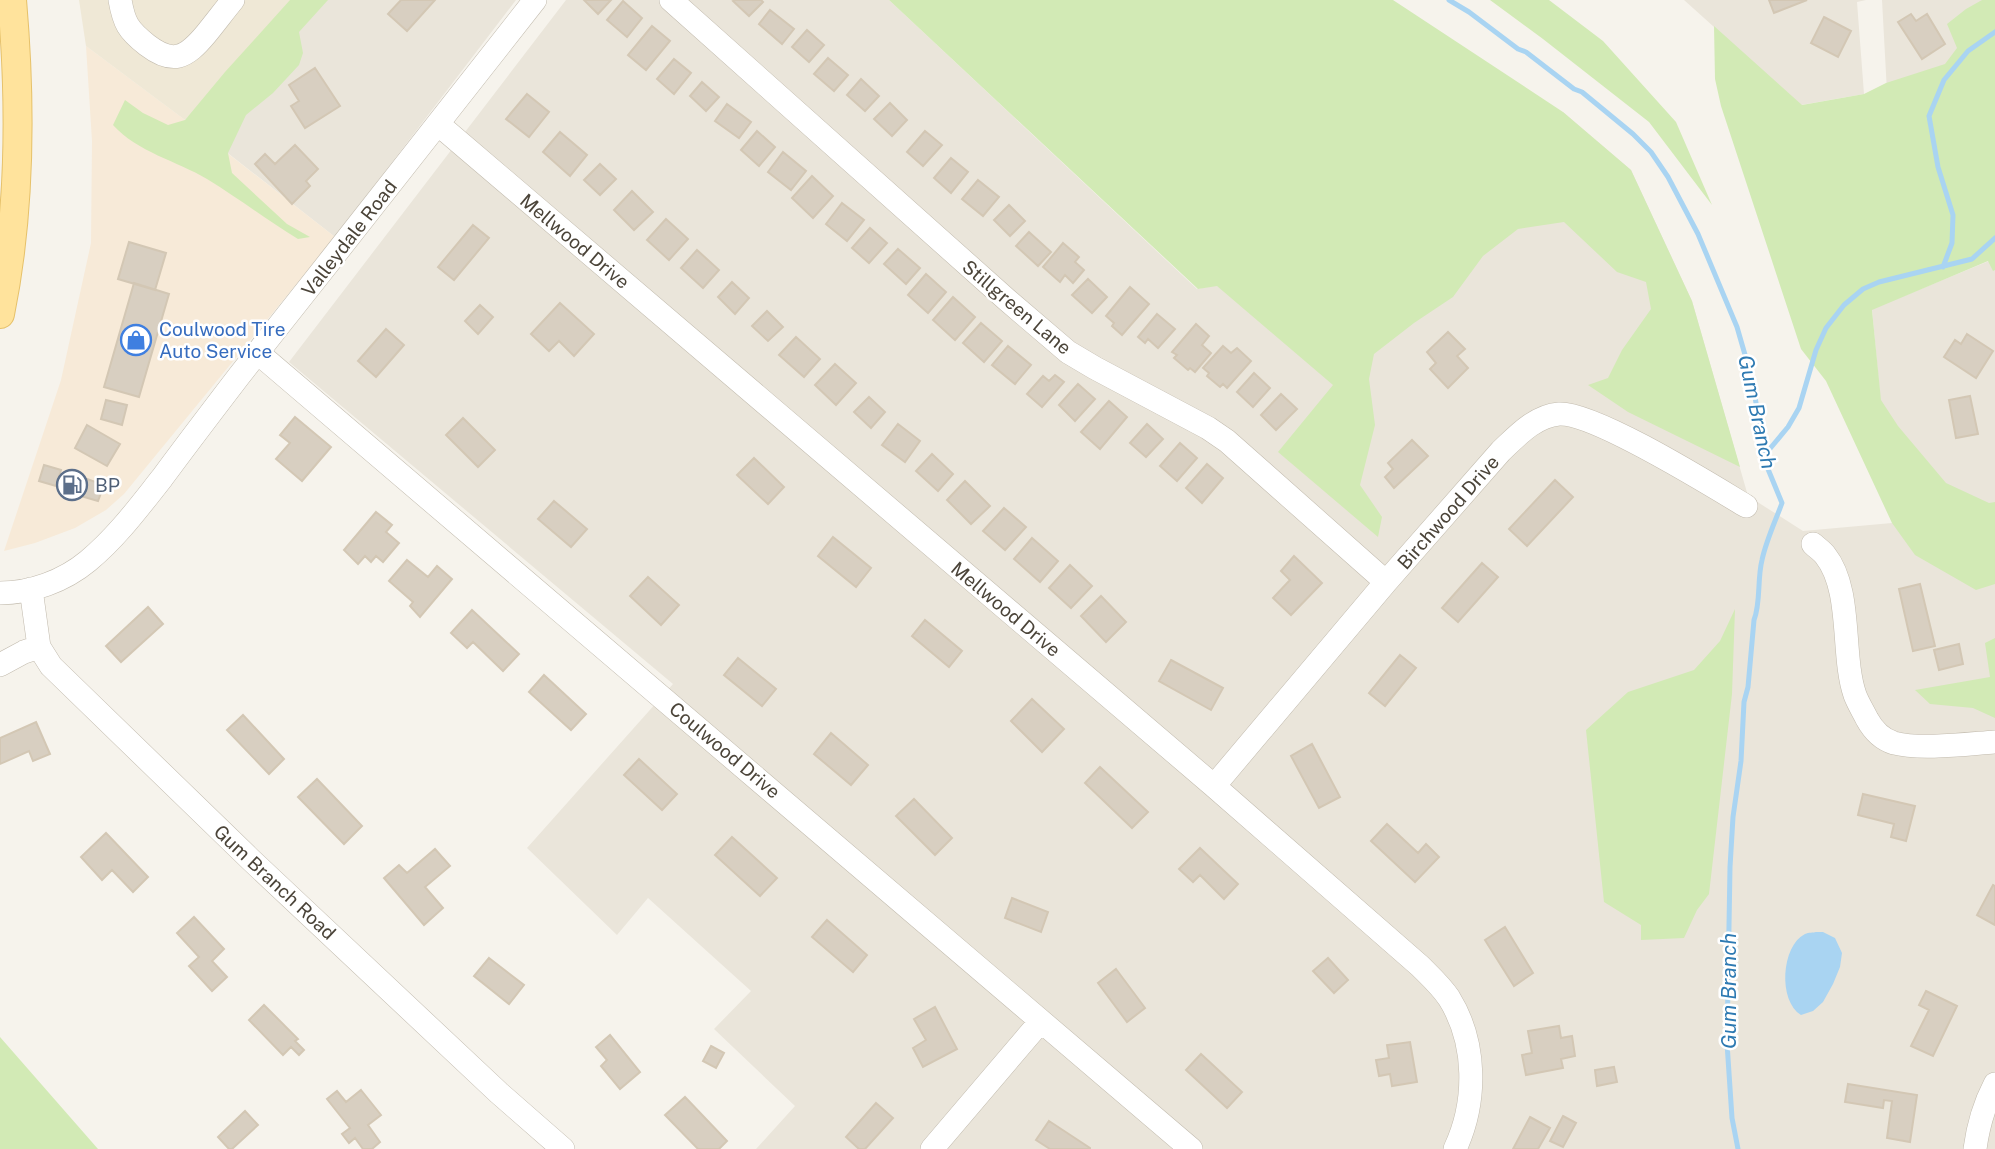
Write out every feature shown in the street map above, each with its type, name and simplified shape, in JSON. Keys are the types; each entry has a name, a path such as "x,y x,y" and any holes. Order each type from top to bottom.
{"main road":[{"path":"0,314 13,224 18,142 18,63 12,0"}],"street":[{"path":"120,0 124,20 135,35 161,54 177,57 193,50 233,0"},
{"name":"Valleydale Road","path":"0,593 32,589 65,577 86,563 134,514 534,0"},
{"name":"Stillgreen Lane","path":"671,0 1068,352 1227,441 1386,582"},
{"name":"Mellwood Drive","path":"438,124 1420,965 1448,997 1466,1037 1470,1062 1468,1111 1455,1149"},
{"name":"Coulwood Drive","path":"258,353 1191,1149"},
{"name":"Birchwood Drive","path":"1214,786 1386,582 1501,451 1532,424 1557,414 1580,418 1615,433 1746,506"},
{"path":"1813,544 1825,554 1839,587 1855,695 1874,730 1882,738 1895,743 1920,746 1995,742"},
{"name":"Gum Branch Road","path":"32,589 39,647 68,685 492,1086 563,1149"},
{"path":"0,665 39,647"},
{"path":"932,1149 1041,1021"},
{"path":"1975,1149 1977,1129 1995,1084"}],"shaded area":[{"path":"79,0 306,0 185,120 86,46"},
{"path":"306,0 516,0 335,237 206,136"},
{"path":"566,0 889,0 1197,289 1217,285 1334,385 1563,112 1631,170 1692,301 1748,496 1803,531 1892,523 1872,309 1989,261 1995,270 1995,1149 756,1149 795,1106 714,1029 751,991 648,898 617,935 527,848 673,684 289,362"},
{"path":"1684,0 1866,0 1857,2 1864,94 1801,105"},
{"path":"1882,0 1995,0 1995,82 1887,92"},
{"path":"86,46 335,237 124,494 106,510 75,528 4,551 61,380 91,243 92,141"}],"green space":[{"path":"290,0 328,0 299,32 303,53 299,65 273,93 246,115 228,153 232,173 287,224 310,237 298,239 207,179 145,149 113,125 125,100 143,113 168,125 185,120"},
{"path":"889,0 1393,0 1563,112 1631,170 1692,301 1740,467 1628,412 1588,385 1608,378 1622,350 1651,309 1646,282 1617,272 1564,222 1518,229 1483,256 1453,297 1374,354 1369,379 1375,425 1360,485 1382,517 1378,537 1278,452 1333,385 1217,286 1198,289"},
{"path":"1490,0 1549,0 1603,41 1676,122 1712,205 1649,122"},
{"path":"1982,0 1995,0 1995,270 1993,271 1988,261 1872,310 1881,400 1898,426 1946,483 1989,503 1995,502 1995,584 1976,590 1915,555 1892,523 1826,381 1801,349 1721,106 1715,79 1714,26 1802,105 1864,94 1886,83 1945,64 1957,48 1947,24"},
{"path":"1735,609 1732,694 1709,894 1697,910 1684,938 1641,940 1641,925 1604,902 1586,730 1628,692 1694,670 1720,641"},
{"path":"1995,638 1995,718 1973,708 1930,704 1915,690 1990,677 1985,643"},
{"path":"0,1037 98,1149 0,1149"}],"water":[{"path":"1823,932 1835,938 1842,953 1840,967 1823,1002 1813,1011 1801,1015 1789,998 1785,974 1787,961 1797,940 1805,934"}],"building":[{"path":"401,0 435,0 407,31 388,14"},
{"path":"584,0 611,0 598,14"},
{"path":"1769,0 1807,0 1774,13"},
{"path":"623,1 642,18 627,37 607,20"},
{"path":"733,1 763,2 749,16"},
{"path":"770,10 794,29 782,44 759,24"},
{"path":"1911,14 1916,21 1927,14 1945,44 1922,59 1898,22"},
{"path":"1824,17 1851,31 1838,57 1811,43"},
{"path":"652,26 670,41 646,70 628,55"},
{"path":"807,30 824,45 809,62 792,47"},
{"path":"828,58 848,75 834,91 814,74"},
{"path":"674,59 691,73 674,94 657,79"},
{"path":"315,68 340,106 305,128 291,106 299,101 289,85"},
{"path":"861,79 879,96 865,111 847,95"},
{"path":"702,82 719,97 706,111 690,96"},
{"path":"527,94 549,112 529,137 506,119"},
{"path":"890,103 907,120 892,136 874,119"},
{"path":"727,104 751,122 739,138 715,121"},
{"path":"757,131 775,147 759,166 741,150"},
{"path":"925,131 942,145 923,166 907,152"},
{"path":"560,132 587,155 570,176 543,152"},
{"path":"295,145 318,169 306,181 310,186 292,204 255,164 265,154 275,164"},
{"path":"783,152 806,171 791,190 768,172"},
{"path":"951,158 968,172 951,193 934,178"},
{"path":"600,164 616,179 600,195 584,180"},
{"path":"812,176 833,196 813,218 792,198"},
{"path":"978,180 999,197 983,216 962,199"},
{"path":"632,191 653,212 634,230 614,210"},
{"path":"842,203 864,220 847,241 826,224"},
{"path":"1009,205 1025,221 1010,236 994,220"},
{"path":"666,219 688,239 669,260 647,240"},
{"path":"473,225 489,238 454,280 438,267"},
{"path":"870,228 887,243 869,263 852,248"},
{"path":"1029,232 1051,252 1038,266 1016,246"},
{"path":"129,242 166,253 155,290 118,279"},
{"path":"1063,243 1079,257 1075,262 1084,270 1073,283 1065,275 1060,282 1043,267"},
{"path":"898,249 920,268 906,284 884,264"},
{"path":"697,250 719,270 703,288 681,268"},
{"path":"926,274 946,292 928,313 908,295"},
{"path":"1088,279 1107,297 1092,313 1072,295"},
{"path":"732,282 749,298 735,314 718,297"},
{"name":"Coulwood Tire Auto Service","path":"134,283 169,294 139,397 104,387"},
{"path":"1130,287 1149,304 1122,335 1106,316"},
{"path":"953,297 975,317 955,340 933,320"},
{"path":"560,303 594,334 574,356 559,341 549,351 531,334"},
{"path":"480,305 493,317 478,334 465,321"},
{"path":"767,311 783,327 768,341 752,326"},
{"path":"1157,314 1175,329 1158,348 1148,339 1145,343 1138,337"},
{"path":"981,323 1002,341 984,362 963,343"},
{"path":"1196,324 1209,336 1202,345 1211,353 1195,372 1190,368 1188,370 1174,358 1177,355 1172,352"},
{"path":"386,329 404,345 376,377 358,361"},
{"path":"1448,332 1465,349 1457,356 1468,368 1448,388 1430,369 1436,363 1427,352"},
{"path":"1967,334 1993,351 1976,378 1944,357 1955,340 1961,344"},
{"path":"796,337 820,359 804,377 779,355"},
{"path":"1008,346 1031,365 1015,384 992,365"},
{"path":"1223,346 1231,353 1237,348 1251,361 1227,388 1223,384 1220,387 1207,376 1209,373 1203,368"},
{"path":"835,364 856,383 836,405 815,385"},
{"path":"1254,373 1270,388 1253,407 1237,392"},
{"path":"1055,375 1064,382 1042,407 1027,394 1043,376 1049,381"},
{"path":"1078,384 1095,399 1075,421 1059,405"},
{"path":"1281,394 1297,409 1276,430 1261,415"},
{"path":"1970,396 1978,434 1956,438 1949,400"},
{"path":"869,397 885,412 871,428 854,412"},
{"path":"106,400 127,405 122,425 101,419"},
{"path":"1109,401 1127,417 1100,449 1081,432"},
{"path":"295,417 331,447 302,481 276,459 290,443 280,435"},
{"path":"463,418 495,450 478,467 446,435"},
{"path":"898,424 920,441 905,462 882,445"},
{"path":"1147,424 1163,439 1146,457 1130,443"},
{"path":"87,425 120,444 107,466 75,448"},
{"path":"1412,440 1428,456 1394,488 1385,477 1393,469 1388,463"},
{"path":"1180,443 1197,458 1177,481 1160,466"},
{"path":"932,454 953,474 938,491 916,471"},
{"path":"754,458 784,487 768,504 737,475"},
{"path":"1207,464 1223,478 1202,503 1186,488"},
{"path":"44,465 61,470 56,486 39,481"},
{"path":"67,473 84,478 79,495 62,490"},
{"path":"87,479 104,485 98,501 81,496"},
{"path":"1555,480 1573,497 1527,546 1509,529"},
{"path":"965,481 990,506 971,524 947,500"},
{"path":"554,501 587,529 571,547 538,519"},
{"path":"1004,508 1026,527 1005,550 983,531"},
{"path":"376,512 392,525 386,532 399,543 383,562 376,556 371,562 365,556 358,564 344,550"},
{"path":"833,537 871,568 856,587 818,556"},
{"path":"1032,538 1058,561 1040,582 1014,559"},
{"path":"1294,556 1322,583 1291,615 1273,598 1290,580 1281,571"},
{"path":"407,560 428,577 437,566 452,579 420,617 410,606 413,602 389,581"},
{"path":"1482,563 1498,577 1458,622 1442,608"},
{"path":"1070,565 1092,586 1071,608 1049,588"},
{"path":"648,577 679,605 661,625 630,596"},
{"path":"1920,584 1935,646 1913,651 1899,589"},
{"path":"1101,596 1126,622 1106,642 1081,616"},
{"path":"148,607 163,624 121,662 106,646"},
{"path":"472,610 519,654 503,671 473,642 467,648 451,633"},
{"path":"925,620 962,651 949,667 912,636"},
{"path":"1959,644 1963,664 1939,670 1934,650"},
{"path":"1400,655 1416,668 1385,706 1369,693"},
{"path":"738,658 776,689 762,706 724,675"},
{"path":"1171,660 1223,688 1211,710 1159,681"},
{"path":"544,675 586,714 571,730 529,692"},
{"path":"1032,699 1064,729 1042,752 1011,721"},
{"path":"243,715 284,759 269,774 227,730"},
{"path":"36,722 50,754 33,761 29,751 0,764 0,738"},
{"path":"831,733 868,765 851,785 814,754"},
{"path":"1312,744 1340,797 1319,808 1291,756"},
{"path":"639,759 677,794 662,810 624,775"},
{"path":"1100,767 1148,812 1132,828 1085,783"},
{"path":"317,779 362,826 344,844 298,797"},
{"path":"1863,794 1915,806 1906,841 1891,837 1894,824 1858,815"},
{"path":"914,799 952,838 935,855 896,816"},
{"path":"1387,824 1418,853 1426,844 1439,857 1415,882 1371,841"},
{"path":"106,833 148,877 133,892 112,870 102,880 81,857"},
{"path":"732,837 777,878 760,896 715,855"},
{"path":"1200,848 1238,884 1224,899 1200,875 1193,882 1179,869"},
{"path":"435,849 450,866 425,887 443,908 424,925 384,878 399,865 407,873"},
{"path":"1993,885 1995,886 1995,925 1977,915"},
{"path":"1012,898 1048,912 1041,932 1005,918"},
{"path":"194,917 224,949 212,961 227,977 212,991 189,966 199,957 177,933"},
{"path":"827,920 867,955 853,972 812,937"},
{"path":"1505,927 1533,973 1514,986 1485,940"},
{"path":"489,958 524,985 509,1004 474,976"},
{"path":"1328,958 1348,980 1334,993 1313,971"},
{"path":"1116,969 1145,1008 1127,1022 1098,983"},
{"path":"1926,991 1957,1006 1933,1056 1911,1046 1929,1010 1919,1005"},
{"path":"264,1005 298,1039 295,1041 304,1050 299,1055 291,1047 283,1055 249,1020"},
{"path":"935,1007 957,1049 923,1067 913,1048 926,1040 914,1019"},
{"path":"1559,1026 1561,1038 1572,1036 1575,1056 1561,1059 1563,1068 1526,1075 1522,1055 1532,1053 1528,1031"},
{"path":"610,1035 640,1072 620,1089 601,1066 607,1060 596,1047"},
{"path":"1410,1042 1417,1082 1392,1086 1390,1074 1379,1076 1376,1060 1389,1058 1387,1045"},
{"path":"711,1046 724,1053 716,1068 703,1061"},
{"path":"1201,1054 1242,1092 1227,1108 1186,1070"},
{"path":"1614,1067 1617,1082 1597,1086 1595,1070"},
{"path":"1848,1084 1917,1095 1910,1142 1887,1138 1892,1101 1884,1100 1883,1108 1845,1102"},
{"path":"361,1090 381,1115 368,1125 380,1142 372,1149 363,1149 355,1138 349,1143 342,1134 350,1128 327,1099 337,1091 346,1102"},
{"path":"685,1097 727,1141 719,1149 698,1149 665,1115"},
{"path":"876,1103 893,1118 865,1149 859,1149 846,1137"},
{"path":"245,1111 258,1125 229,1149 218,1137"},
{"path":"1563,1116 1576,1123 1563,1147 1550,1141"},
{"path":"1530,1117 1550,1128 1538,1149 1513,1149"},
{"path":"1049,1121 1090,1149 1050,1149 1036,1140"}],"waterway":[{"name":"Gum Branch","path":"1449,0 1582,92 1651,152 1668,177 1698,234 1737,327 1752,379 1763,457 1782,503 1761,568 1733,817 1727,1043 1732,1118 1738,1149"},
{"path":"1943,267 1952,243 1953,215 1938,167 1929,116 1944,80 1968,51 1995,32"},
{"path":"1763,457 1788,427 1799,408 1816,350 1826,328 1844,305 1863,289 1879,282 1972,259 1995,238"}],"place":[{"name":"Coulwood Tire Auto Service","path":"136,340"},
{"name":"BP","path":"72,485"}]}
